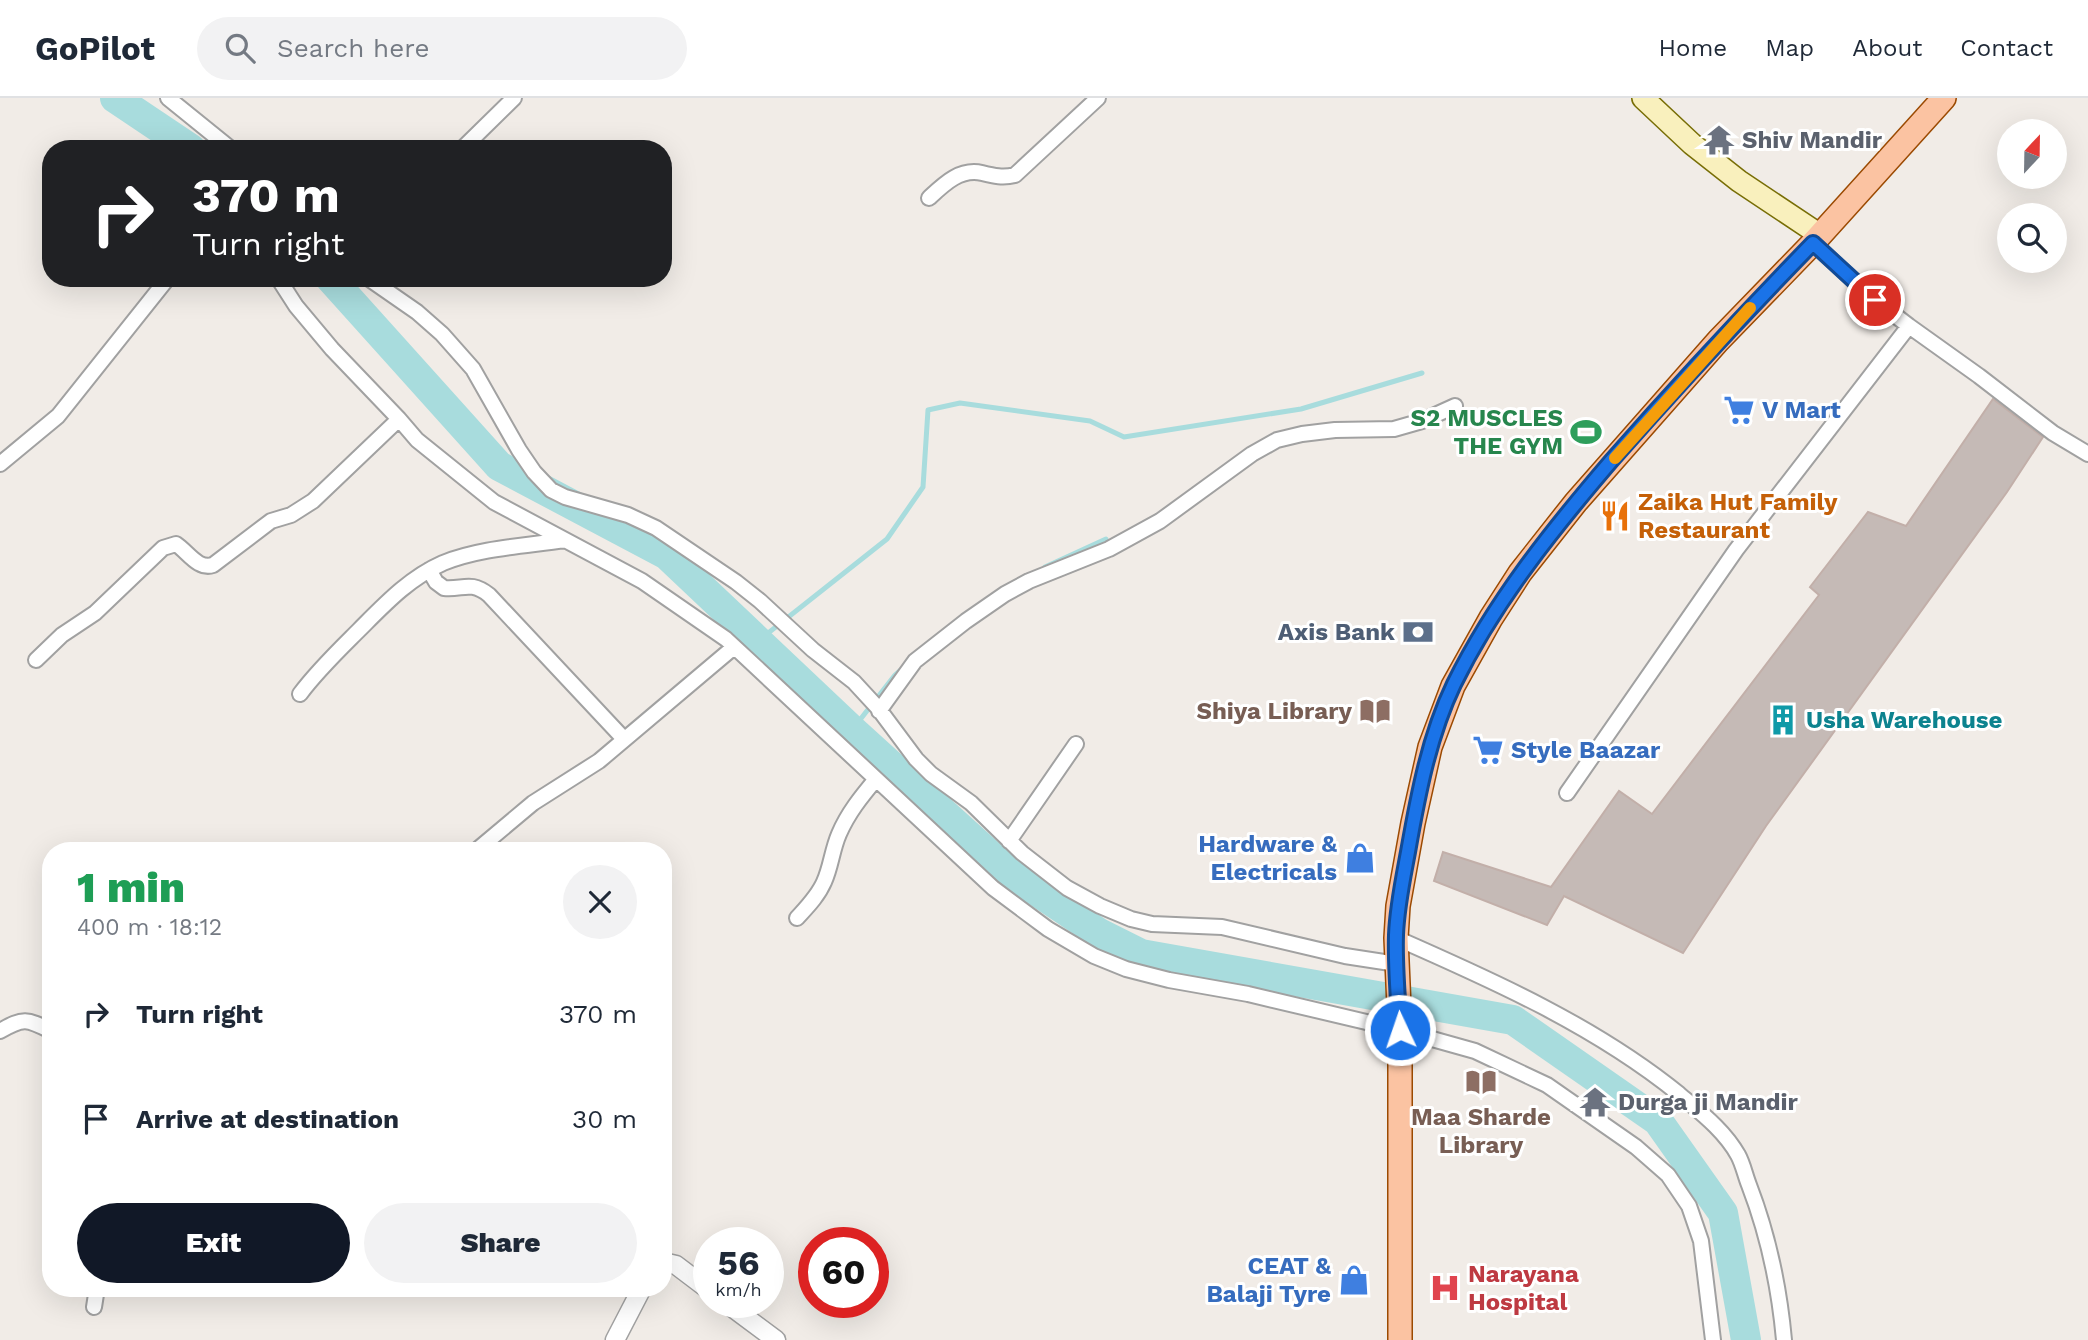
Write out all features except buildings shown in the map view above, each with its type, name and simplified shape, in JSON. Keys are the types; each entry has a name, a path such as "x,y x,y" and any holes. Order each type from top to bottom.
{"main road":[{"path":"1643,98 1692,144 1816,239"},
{"path":"1399,1340 1398,906 1430,747 1453,686 1520,573 1576,502 1709,352 1944,98"}],"street":[{"path":"168,98 220,140"},
{"path":"472,140 514,98"},
{"path":"929,198 949,180 969,171 1002,177 1016,175 1098,98"},
{"path":"1816,239 1875,300 2053,433 2088,454"},
{"path":"0,464 58,416 161,287"},
{"path":"284,287 332,349 417,440 494,502 642,581 726,639 993,888 1048,929 1094,956 1126,969 1169,980 1399,1020 1475,1051 1547,1085 1636,1147 1668,1175 1689,1206 1700,1241 1713,1340"},
{"path":"381,287 417,312 442,334 473,369 519,450 551,490 565,497 628,515 656,528 761,601 813,650 854,682 879,710 915,759 971,803 1022,853 1067,888 1131,919 1175,926 1222,927 1397,968"},
{"path":"1567,793 1736,550 1909,326"},
{"path":"879,710 915,662 1005,594 1030,580 1109,549 1160,521 1260,449 1277,440 1302,433 1394,429 1422,422 1455,406"},
{"path":"36,660 62,635 95,613 163,548 176,544 200,564 206,567 214,565 271,522 291,515 313,501 399,419"},
{"path":"2075,445 2088,436"},
{"path":"300,694 313,677 413,579 445,562 495,550 565,540"},
{"path":"429,570 436,582 444,588 469,585 489,594 624,739"},
{"path":"487,842 533,803 599,761 734,647"},
{"path":"1009,841 1076,744"},
{"path":"797,918 825,881 837,838 846,819 876,779"},
{"path":"1396,938 1498,982 1581,1029 1648,1069 1709,1118 1738,1155 1767,1233 1784,1340"},
{"path":"0,1031 23,1020 42,1027"},
{"path":"672,1264 693,1278"},
{"path":"94,1307 96,1297"},
{"path":"615,1340 637,1297"},
{"path":"746,1318 776,1340"}],"waterway":[{"path":"115,98 178,140"},
{"path":"338,287 499,466 667,555 852,730 1011,874 1099,933 1141,954 1513,1020 1658,1121 1723,1213 1746,1340"},
{"path":"758,641 887,539 923,487 928,410 960,403 1090,421 1124,437 1301,409 1422,373"},
{"path":"1045,567 1106,539"},
{"path":"852,730 904,667"}],"slow traffic":[{"path":"1615,458 1750,308"}],"place":[{"name":"Shiv Mandir","path":"1719,140"},
{"name":"V Mart","path":"1739,410"},
{"name":"S2 MUSCLES THE GYM","path":"1586,432"},
{"name":"Zaika Hut Family Restaurant","path":"1615,516"},
{"name":"Axis Bank","path":"1418,632"},
{"name":"Shiya Library","path":"1375,711"},
{"name":"Usha Warehouse","path":"1783,720"},
{"name":"Style Baazar","path":"1488,750"},
{"name":"Hardware & Electricals","path":"1360,858"},
{"name":"Maa Sharde Library","path":"1481,1082"},
{"name":"Durga ji Mandir","path":"1595,1102"},
{"name":"CEAT & Balaji Tyre","path":"1354,1280"},
{"name":"Narayana Hospital","path":"1445,1288"}],"route":[{"path":"1400,1030 1396,938 1398,906 1430,747 1453,686 1520,573 1576,502 1636,433 1718,341 1813,243 1875,300"}]}
